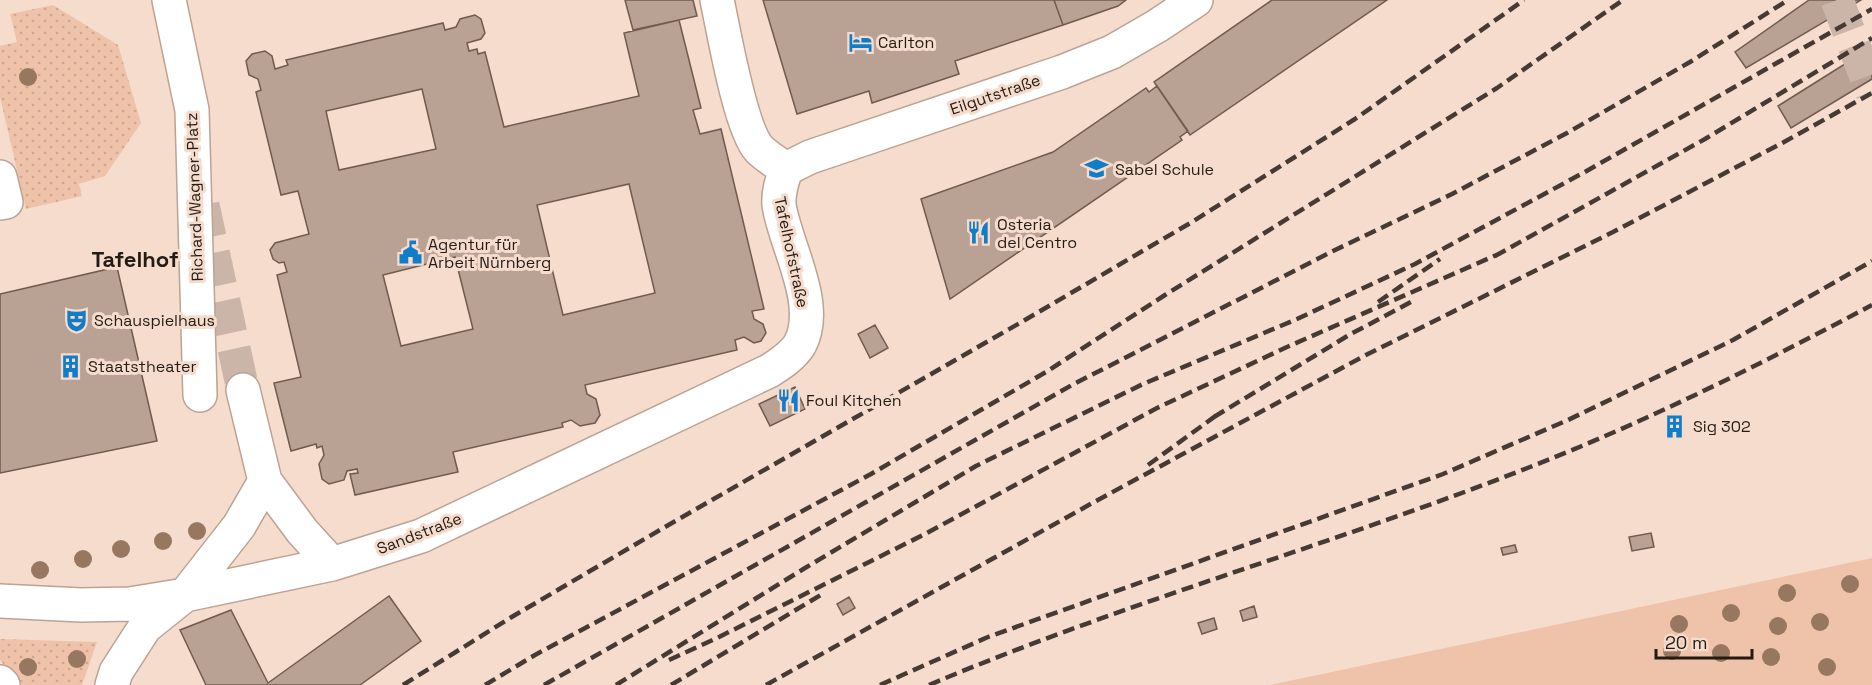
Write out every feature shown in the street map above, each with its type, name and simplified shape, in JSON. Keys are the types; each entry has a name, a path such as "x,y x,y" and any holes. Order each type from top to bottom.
{"street":[{"name":"Richard-Wagner-Platz","path":"169,0 192,110 200,395"},
{"path":"717,0 740,101 750,134 759,148 786,169"},
{"name":"Eilgutstraße","path":"786,169 810,157 1050,76 1112,52 1196,0"},
{"name":"Tafelhofstraße","path":"786,169 779,187 779,205 801,280 805,304 805,324 800,344"},
{"path":"0,177 6,202 0,203"},
{"name":"Sandstraße","path":"0,601 40,604 130,604 185,595 332,564 421,536 769,371 786,360 800,344"},
{"path":"224,586 252,541 266,501 265,481 243,390"},
{"path":"265,481 302,531 332,564"},
{"path":"112,685 116,672 145,627 185,595 239,526 265,481"}],"shaded area":[{"path":"53,5 118,45 141,123 105,176 79,184 82,196 26,209 0,97 0,46 17,42 10,14"},
{"path":"1872,558 1872,685 1270,685"},
{"path":"0,639 97,642 82,685 20,685 0,660"}],"building":[{"path":"625,0 693,0 697,16 633,30"},
{"path":"763,0 1054,0 1063,25 955,61 959,74 872,103 869,91 797,114"},
{"path":"1054,0 1126,0 1118,6 1063,25"},
{"path":"1272,0 1387,0 1190,135 1154,82"},
{"path":"1809,0 1861,0 1746,68 1735,52"},
{"name":"Agentur für Arbeit Nürnberg","path":"475,15 481,19 485,33 481,39 467,43 469,51 477,49 478,54 485,52 504,127 639,96 624,33 679,20 701,108 693,110 700,134 721,129 764,309 752,311 754,319 763,324 766,333 761,341 754,343 744,337 735,340 737,350 585,385 587,394 596,399 600,415 595,423 580,426 571,420 562,423 563,427 453,452 458,472 355,495 350,474 358,473 357,469 347,471 344,480 329,484 322,479 319,464 324,455 322,446 317,448 316,444 291,451 274,383 301,377 277,275 287,272 284,262 279,263 273,259 270,250 275,243 309,234 298,191 281,195 256,92 261,90 258,79 249,75 246,61 252,54 265,51 272,56 275,69 288,65 286,60 443,23 445,30 456,27 460,19","holes":["422,89 436,149 339,170 326,111","629,184 655,293 563,315 537,205","455,257 473,329 401,346 383,275"]},
{"path":"1872,47 1872,79 1791,128 1778,106"},
{"path":"1157,86 1188,131 1180,137 1182,140 950,299 921,199 1053,152 1146,88 1149,92"},
{"name":"Staatstheater","path":"117,267 157,441 0,473 0,294"},
{"path":"875,325 888,348 870,358 858,334"},
{"path":"795,387 805,409 770,426 759,404"},
{"path":"1651,533 1654,547 1632,551 1629,537"},
{"path":"1515,545 1517,552 1503,555 1501,548"},
{"path":"389,596 421,641 360,685 206,685 180,630 231,610 268,683"},
{"path":"849,597 855,608 843,615 837,604"},
{"path":"1254,606 1257,617 1243,621 1240,611"},
{"path":"1214,618 1217,629 1202,634 1198,623"}],"tunnel":[{"path":"1837,0 1872,93"},
{"path":"203,205 243,390"}],"railway":[{"path":"403,685 510,618 665,527 1192,222 1355,119 1524,0"},
{"path":"485,685 535,655 871,474 1046,372 1497,88 1623,0"},
{"path":"544,685 1072,385 1333,251 1452,194 1567,133 1690,62 1788,0"},
{"path":"616,685 976,466 1143,384 1297,319 1415,264 1583,173 1872,9"},
{"path":"1495,256 1705,139 1872,38"},
{"path":"766,685 1096,501 1364,356 1613,232 1872,93"},
{"path":"669,660 925,534 1157,408 1287,347 1501,253"},
{"path":"1378,302 1440,259"},
{"path":"880,685 988,637 1443,474 1568,420 1733,340 1872,261"},
{"path":"1214,417 1349,335 1411,302"},
{"path":"929,685 1078,627 1530,467 1618,431 1704,391 1872,305"},
{"path":"1148,465 1221,412"},
{"path":"671,685 824,593"}],"place":[{"name":"Carlton","path":"860,42"},
{"name":"Sabel Schule","path":"1097,169"},
{"name":"Osteria del Centro","path":"979,233"},
{"name":"Agentur für Arbeit Nürnberg","path":"410,253"},
{"name":"Schauspielhaus","path":"76,320"},
{"name":"Staatstheater","path":"70,366"},
{"name":"Foul Kitchen","path":"788,400"},
{"name":"Sig 302","path":"1675,426"}],"district":[{"name":"Tafelhof","path":"135,259"}]}
